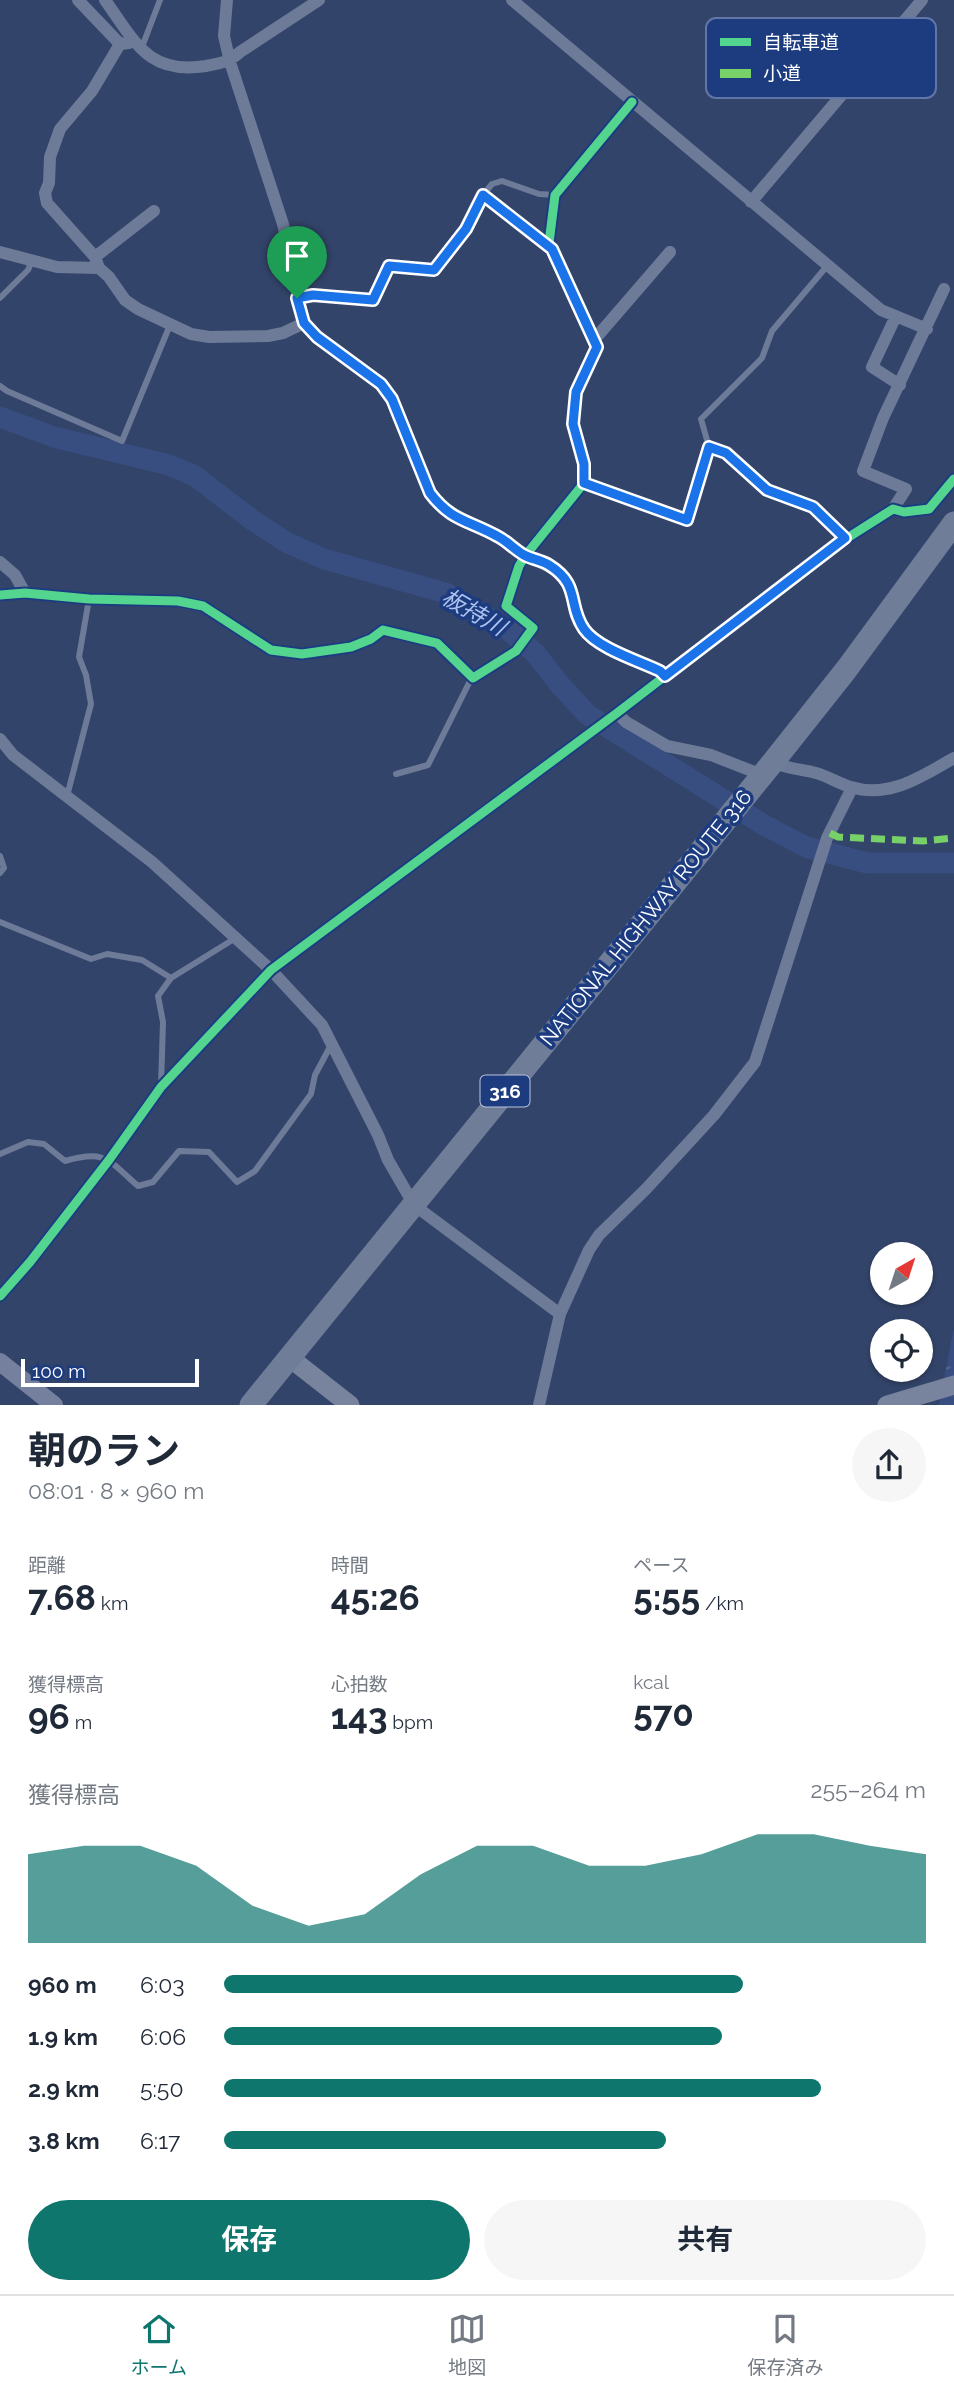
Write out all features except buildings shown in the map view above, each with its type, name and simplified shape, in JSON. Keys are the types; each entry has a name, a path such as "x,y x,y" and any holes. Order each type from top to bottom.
{"highway":[{"name":"NATIONAL HIGHWAY ROUTE 316","path":"251,1405 846,670 954,523"}],"main road":[{"path":"290,1358 350,1405"},
{"path":"887,1405 954,1385"}],"street":[{"path":"78,0 120,44 139,46"},
{"path":"105,0 139,46 158,62 182,69 230,62 240,52 319,0"},
{"path":"227,0 224,36 230,62 283,224 304,323 317,337 381,384 392,399 430,493 440,506 452,516 498,536 525,556 547,564 565,577 572,590 579,620 586,632 604,645 660,671 665,676"},
{"path":"512,0 881,310 927,329"},
{"path":"907,18 922,0"},
{"path":"120,44 92,91 60,129 50,157 49,183 45,193 47,203 125,300 170,325 191,334 209,337 283,333 304,323"},
{"path":"751,202 839,98"},
{"path":"0,595 25,593 89,599 178,601 203,606 271,650 302,654 352,648 383,630 437,643 472,677 516,652 533,628 506,606 519,566 584,483 584,464 573,424 576,392 597,347 549,243 555,195 632,102"},
{"path":"483,195 552,249"},
{"path":"0,252 57,267 97,263 154,211"},
{"path":"594,340 670,252"},
{"path":"0,1296 30,1262 161,1087 271,970 613,716 845,538 893,509 906,489 863,471 883,418 901,385 944,289"},
{"path":"897,316 872,367 901,385"},
{"path":"893,509 904,512 929,509 954,479"},
{"path":"0,562 15,575 25,593"},
{"path":"613,716 667,746 711,755 763,774 779,765 817,773 852,788 881,791 899,787 954,758"},
{"path":"0,739 13,755 152,862 271,970 322,1025 388,1160 414,1205 560,1314"},
{"path":"540,1405 560,1314 589,1250 599,1235 646,1189 714,1115 755,1062 827,838 852,788"},
{"path":"0,1362 54,1405"}],"lane":[{"path":"139,46 159,0"},
{"path":"297,298 313,295 373,300 389,266 434,270 466,229 483,195 492,184 502,181 539,194 555,195"},
{"path":"0,298 27,270 32,261"},
{"path":"584,483 687,520 709,447 701,419 762,358 772,331 827,265"},
{"path":"0,386 122,441 170,325"},
{"path":"709,447 726,453 767,490 813,507 845,538"},
{"path":"67,796 91,704 86,675 79,657 89,599"},
{"path":"396,774 428,765 472,677"},
{"path":"0,856 4,868 0,873"},
{"path":"0,922 91,959 107,954 142,960 171,978"},
{"path":"161,1087 163,1022 158,996 171,978 234,939"},
{"path":"0,1153 28,1142 44,1144 65,1161 90,1154 108,1160 138,1186 153,1182 179,1151 209,1152 237,1182 255,1171 311,1094 315,1075 331,1045"}],"water":[{"path":"954,1328 954,1405 939,1405"}],"waterway":[{"name":"板持川","path":"0,417 54,437 169,465 195,476 252,520 288,543 324,559 446,593 506,628 535,653 588,715 764,825 806,847 867,863 954,863"}],"marked path":[{"path":"830,833 838,837 923,841 954,838"}],"cycle path":[{"path":"0,595 25,593 89,599 178,601 203,606 271,650 302,654 351,647 371,639 383,630 437,643 473,678 516,651 533,628 506,606 519,566 584,483 585,464 573,424 576,392 597,347 549,243 555,195 632,102"},
{"path":"0,1296 30,1262 109,1160 161,1087 271,970 617,713 830,549 893,509 904,512 929,509 954,479"}],"route":[{"path":"483,195 552,249 597,347 576,392 573,424 584,464 584,483 687,520 709,447 726,453 767,490 813,507 845,538 665,676 660,671 604,645 586,632 579,620 572,590 565,577 547,564 525,556 498,536 452,516 440,506 430,493 392,399 381,384 317,337 304,323 297,298 313,295 373,300 389,266 434,270 466,229 483,195"}]}
